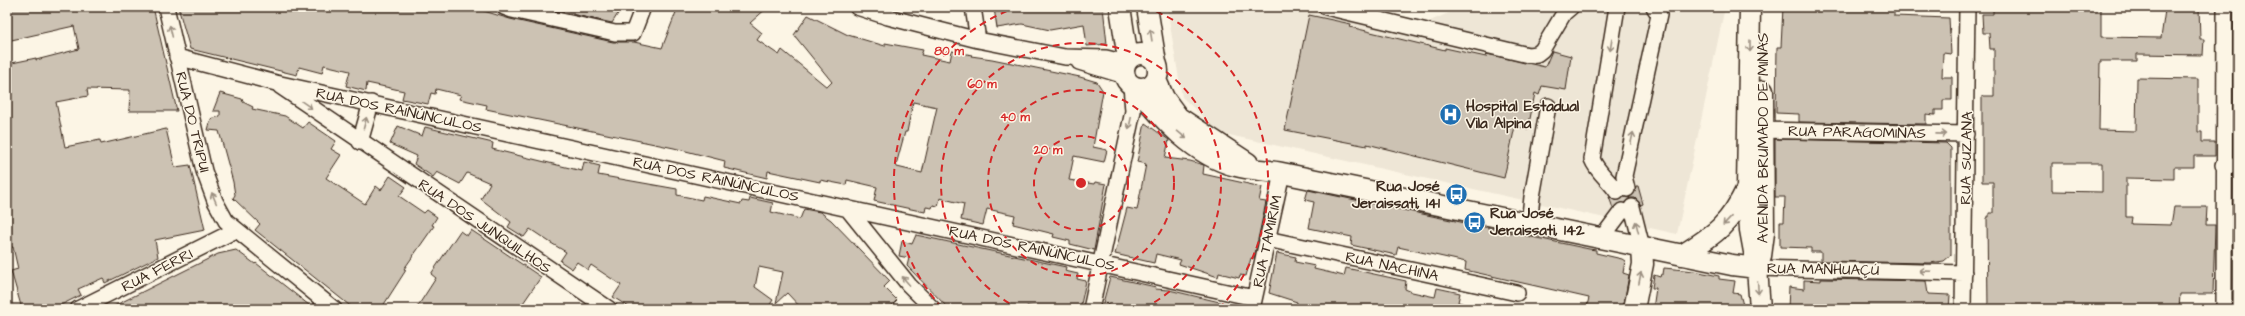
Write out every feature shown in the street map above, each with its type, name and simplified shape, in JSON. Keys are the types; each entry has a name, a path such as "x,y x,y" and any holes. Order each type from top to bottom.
{"main road":[{"path":"1120,7 1129,74 1147,87 1156,71"},
{"path":"1147,7 1156,71 1164,98 1178,117 1256,168"},
{"name":"AVENIDA BRUMADO DE MINAS","path":"1750,7 1756,130 1764,233 1763,250 1757,268"},
{"name":"AVENIDA BRUMADO DE MINAS","path":"1760,309 1757,268 1750,230 1747,188 1756,130 1764,7"},
{"path":"1129,74 1138,54 1143,54 1156,71"},
{"name":"RUA MANHUAÇÚ","path":"1129,74 1153,108 1182,137 1218,160 1237,166 1282,173 1732,265 1757,268"},
{"path":"1682,255 1707,239 1727,222 1736,210 1747,188"},
{"path":"1634,309 1643,264 1642,247"}],"street":[{"name":"RUA DO TRIPUI","path":"166,7 204,171 226,221 334,309"},
{"path":"504,7 615,33 634,33 643,7"},
{"path":"857,7 888,17 978,40 1065,57 1106,58 1129,74 1133,111 1091,309"},
{"path":"973,7 978,40"},
{"path":"1326,7 1528,55 1537,54 1542,50 1564,13 1571,7"},
{"path":"1617,7 1592,159 1595,167 1620,184 1659,15 1654,7"},
{"name":"RUA SUZANA","path":"1963,309 1967,7"},
{"path":"2224,7 2224,309"},
{"name":"RUA DOS RAINÚNCULOS","path":"177,58 276,83 1100,263 1253,303"},
{"name":"RUA DOS JUNQUILHOS","path":"276,83 360,142 609,309"},
{"path":"360,142 371,103"},
{"path":"1529,224 1532,197 1548,106"},
{"name":"RUA PARAGOMINAS","path":"1756,130 1966,134"},
{"path":"2223,165 2238,165"},
{"name":"RUA TAMIRIM","path":"1253,303 1282,173"},
{"path":"847,208 909,285 933,309"},
{"path":"1601,239 1627,209 1642,247"},
{"name":"RUA FERRI","path":"78,309 236,230"},
{"name":"RUA NACHINA","path":"1267,239 1517,293"},
{"name":"RUA MANHUAÇÚ","path":"1757,268 1964,273"}],"shaded area":[{"name":"Hospital Estadual Vila Alpina","path":"1167,7 1353,7 1428,22 1462,7 1725,7 1677,234 1220,133 1182,97"}],"building":[{"path":"15,7 153,7 177,111 129,111 130,90 87,89 88,96 56,102 65,147 100,140 101,144 166,129 175,167 190,165 205,230 155,240 158,257 105,283 103,278 78,289 81,295 53,309 22,309 11,271 18,269 13,247 7,248 7,64 36,58 36,60 79,49 74,26 7,41 7,9"},
{"path":"178,7 306,7 325,12 326,7 471,7 510,19 613,42 634,42 662,48 678,7 768,7 750,23 762,33 757,40 779,55 782,50 827,87 832,82 794,35 808,15 848,35 885,46 885,43 923,50 921,55 950,61 952,51 1080,77 1097,82 1103,91 1093,147 1107,150 1104,162 1074,156 1069,180 1094,184 1095,182 1106,184 1094,250 1070,244 1070,241 1053,237 1054,234 1013,224 1015,215 987,209 983,225 961,220 964,204 940,198 938,206 933,205 932,208 926,207 925,212 874,201 877,187 847,180 846,185 820,180 820,182 768,171 767,178 724,168 725,161 674,148 486,109 487,105 459,99 461,95 436,89 435,94 431,93 428,104 402,99 404,91 367,83 366,91 346,86 350,71 324,65 322,73 299,67 297,75 190,49","holes":["913,102 937,107 922,173 897,167 896,165 905,132 907,132"]},
{"path":"540,7 610,7 609,10 619,12 612,23"},
{"path":"1103,7 1107,44 1087,46 1084,24 1050,30 1022,24 997,28 994,8"},
{"path":"1783,7 1894,7 1894,16 1949,18 1951,54 1943,53 1942,77 1952,77 1952,100 1943,100 1943,110 1935,110 1935,115 1926,114 1926,124 1799,122 1799,114 1776,113 1777,47 1781,47"},
{"path":"1993,7 2101,7 2101,37 2161,38 2165,10 2170,10 2170,7 2199,7 2200,39 2204,39 2203,55 2137,54 2137,61 2100,61 2099,130 2136,131 2137,78 2198,79 2198,132 2202,132 2202,142 2215,142 2215,156 2194,156 2194,167 2174,167 2174,179 2126,178 2126,217 2132,217 2131,224 2171,225 2174,207 2207,207 2206,225 2215,225 2213,294 2180,294 2179,309 1988,309 1987,217 1989,217 1989,213 1993,213 1993,182 1982,182 1982,96 1994,96 1994,49 1990,49 1989,33 1983,33 1982,14 1993,14","holes":["2052,163 2102,163 2102,192 2052,191"]},
{"path":"1309,15 1351,24 1350,27 1445,50 1445,48 1486,57 1487,54 1545,67 1552,51 1571,56 1566,90 1542,86 1539,95 1535,93 1528,129 1515,126 1504,178 1367,144 1367,146 1285,130"},
{"path":"220,93 242,99 243,102 253,107 252,109 285,116 303,128 308,122 336,141 331,149 341,155 326,178 365,204 376,186 381,190 390,176 406,187 399,196 424,213 427,210 437,217 432,225 434,226 404,269 406,270 381,309 354,309 255,230 260,224 233,198 235,195 233,182 219,131 208,130 211,119 220,116 220,111 213,111"},
{"path":"1145,123 1169,140 1165,158 1190,161 1204,165 1203,174 1262,187 1259,201 1266,202 1254,258 1251,258 1246,276 1240,275 1239,278 1219,273 1218,277 1179,264 1181,260 1156,254 1154,263 1115,254 1127,208 1137,210 1146,164 1137,162"},
{"path":"398,126 422,136 425,127 493,143 492,149 582,171 584,162 600,166 598,175 677,189 677,195 702,200 703,196 741,204 742,201 749,202 750,198 773,203 771,212 800,219 804,209 820,212 831,220 890,281 884,287 897,300 888,309 802,309 787,293 776,303 783,272 759,267 755,287 773,300 767,309 632,309 613,297 621,285 591,265 588,270 577,262 572,269 560,261 566,252 530,229 524,237 508,227 511,222 481,199 490,183 467,173 460,184 437,172 433,177 414,164 417,156 390,144"},
{"path":"1775,139 1946,143 1951,148 1951,255 1944,261 1930,263 1821,261 1821,252 1811,252 1811,248 1780,247 1780,222 1784,222 1785,197 1775,197"},
{"path":"1636,186 1638,186 1643,204 1641,205 1635,198 1630,198 1624,203 1618,203 1613,208 1609,197 1618,201 1624,197 1629,198 1635,192"},
{"path":"1308,190 1596,250 1596,253 1622,259 1625,261 1623,273 1629,275 1623,309 1586,309 1589,298 1465,270 1466,262 1398,247 1396,255 1351,245 1352,237 1309,228 1314,202 1305,200"},
{"path":"471,230 541,277 519,309 416,309 436,278 431,274 460,231 467,236"},
{"path":"916,235 1066,267 1065,271 1078,274 1077,279 1086,281 1080,309 1039,309 1027,306 1026,309 949,309 907,266 909,258 899,256 902,241 912,244"},
{"path":"236,250 255,264 256,263 314,309 108,309 218,254"},
{"path":"1277,253 1296,257 1295,262 1315,266 1314,269 1344,276 1346,268 1406,281 1405,289 1412,292 1435,297 1437,288 1460,293 1458,302 1465,304 1465,309 1296,309 1297,302 1269,293"},
{"path":"1664,268 1694,271 1719,276 1719,279 1735,281 1733,293 1740,294 1744,309 1653,309 1656,288 1652,288 1654,275 1660,277 1661,274 1663,274"},
{"path":"1110,277 1156,287 1155,289 1169,290 1228,304 1228,309 1107,309 1108,304 1103,303"},
{"path":"1821,279 1926,281 1928,294 1950,295 1949,309 1788,309 1789,287 1804,289 1804,280 1821,281"}],"tunnel":[{"path":"1617,192 1622,211"}],"place":[{"name":"Hospital Estadual Vila Alpina","path":"1451,115"},
{"name":"Rua José Jeraissati, 141","path":"1456,195"},
{"name":"Rua José Jeraissati, 142","path":"1475,222"}]}
